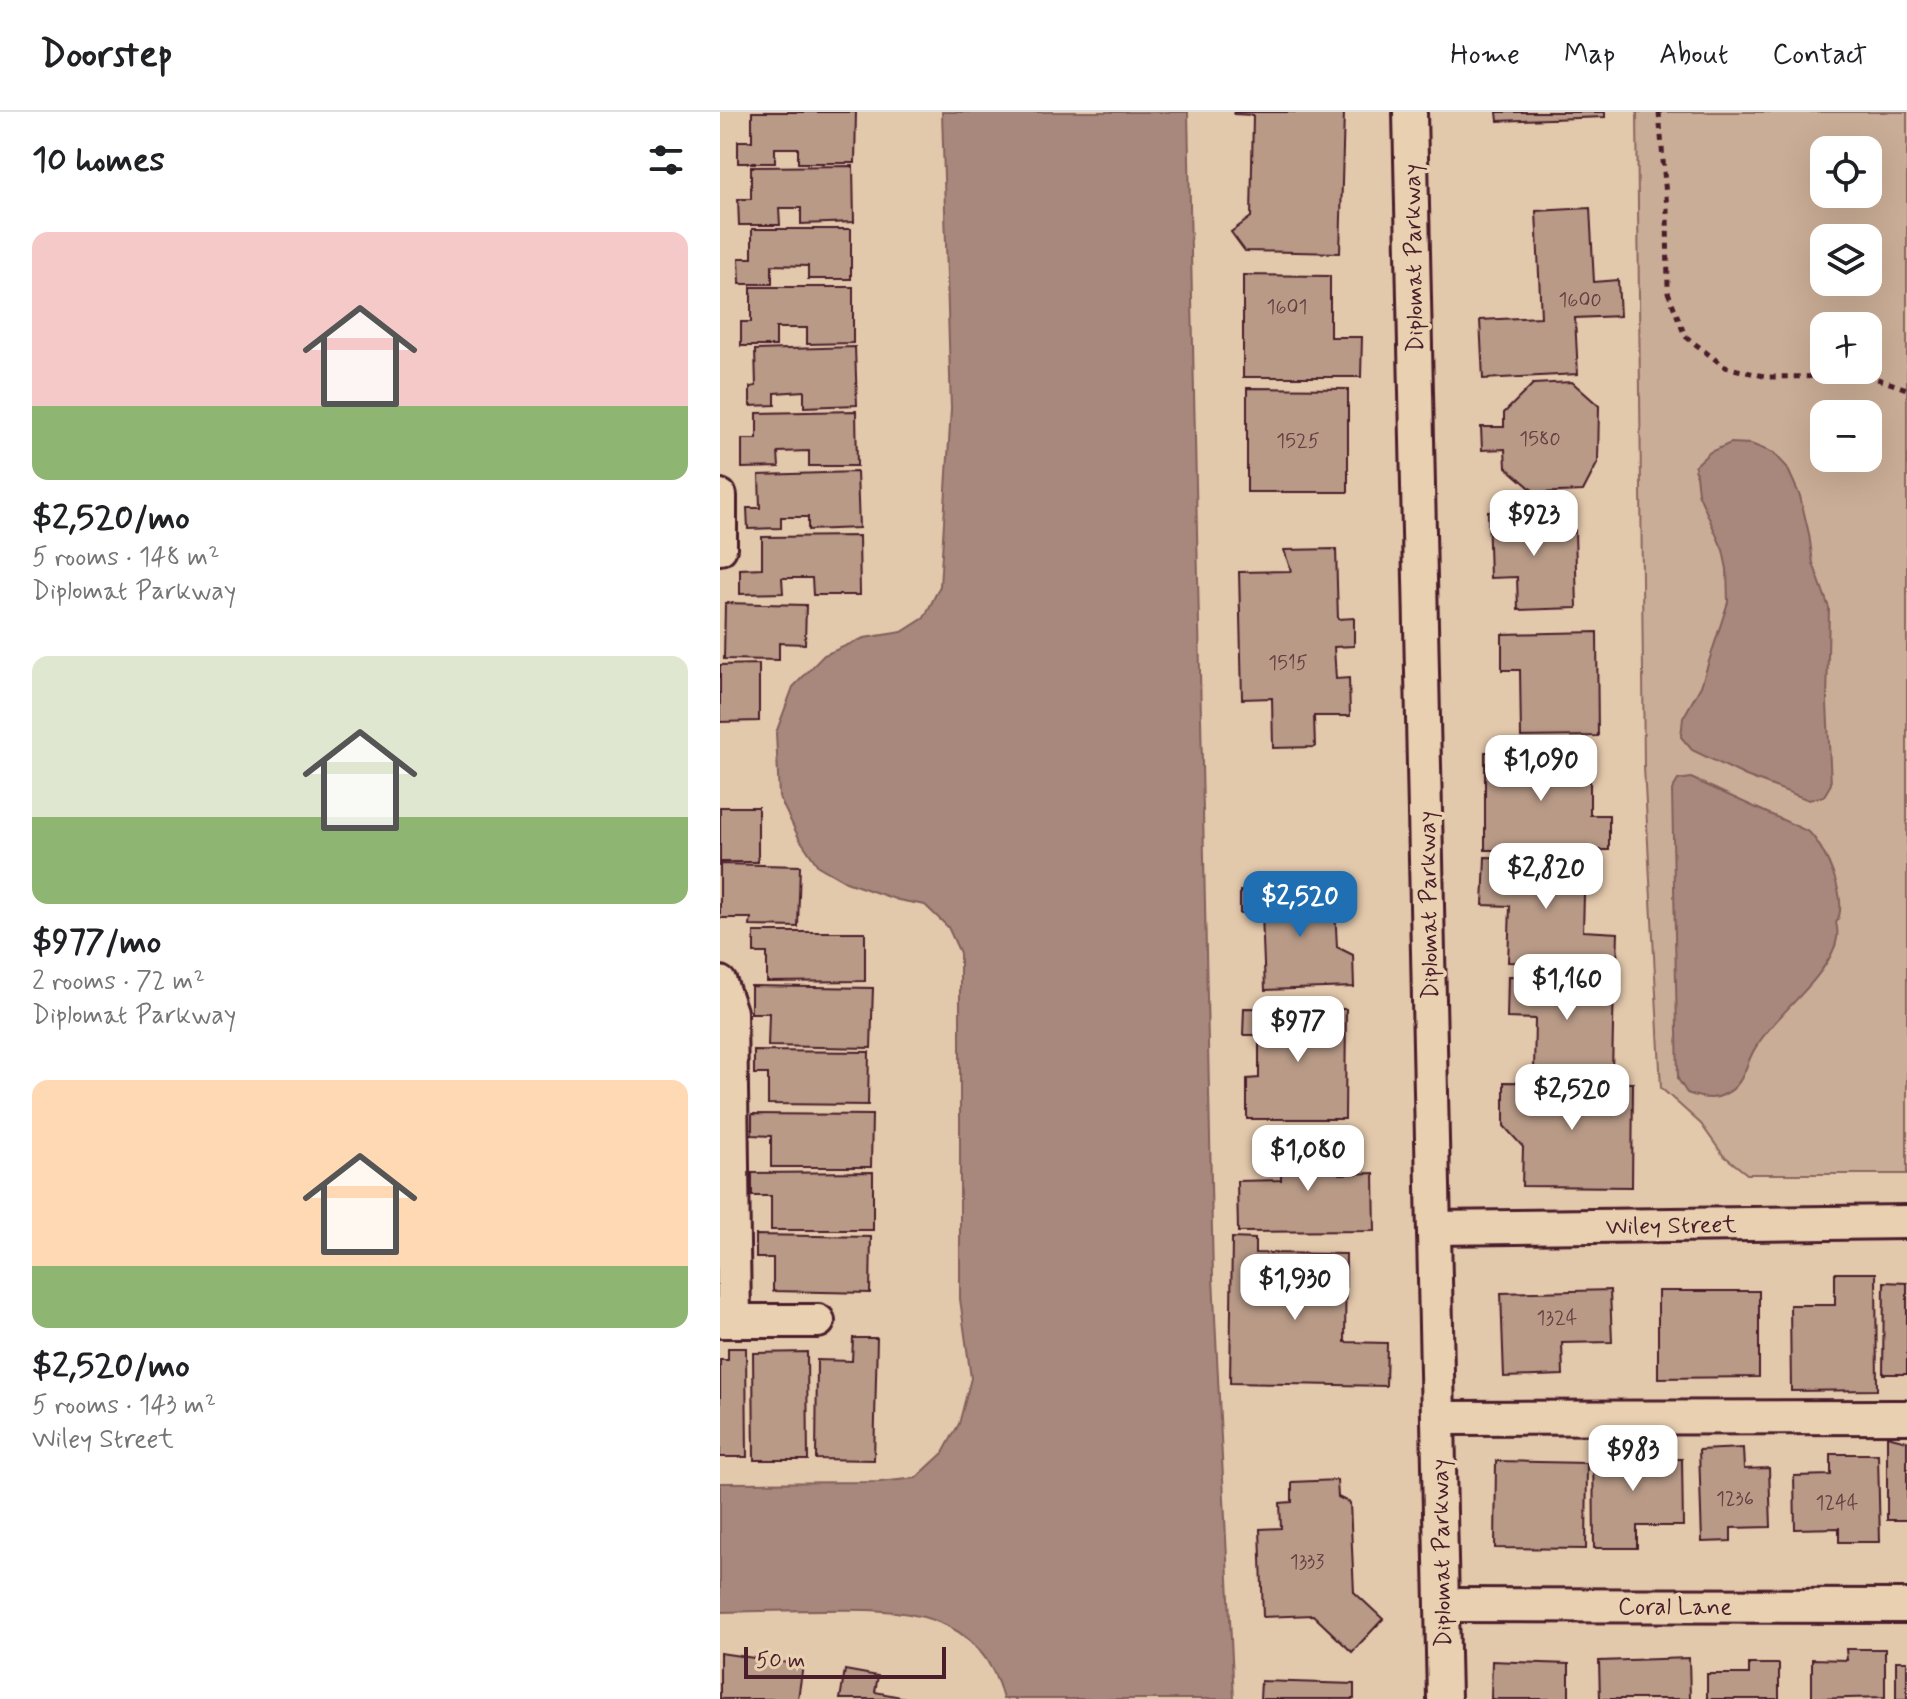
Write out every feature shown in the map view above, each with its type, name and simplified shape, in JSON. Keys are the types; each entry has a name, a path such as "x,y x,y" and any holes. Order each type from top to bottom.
{"street":[{"name":"Diplomat Parkway","path":"1410,112 1444,1699"},
{"path":"720,496 720,548"},
{"path":"720,983 730,1012 727,1321 818,1321"},
{"name":"Wiley Street","path":"1435,1228 1907,1222"},
{"path":"1438,1418 1907,1417"},
{"name":"Coral Lane","path":"1442,1605 1907,1606"}],"path":[{"path":"1659,112 1667,208 1668,292 1685,336 1725,367 1768,377 1869,376 1907,389"}],"shaded area":[{"path":"942,112 1188,112 1213,1277 1234,1699 1003,1699 992,1669 976,1647 956,1631 933,1620 881,1611 720,1612 720,1483 880,1482 916,1478 943,1453 959,1424 971,1378 960,1299 960,953 948,927 925,905 898,900 846,882 818,866 799,838 779,797 776,733 793,687 824,655 864,638 902,632 924,618 940,586 951,409"},
{"path":"1637,112 1907,112 1907,1174 1747,1174 1723,1155 1701,1124 1661,1088 1644,767"},
{"path":"1731,443 1751,444 1774,453 1787,467 1800,496 1813,563 1829,608 1827,703 1831,784 1824,796 1809,800 1746,776 1692,750 1681,737 1683,718 1701,686 1728,602 1723,550 1698,493 1695,466 1710,452"},
{"path":"1691,778 1809,832 1834,875 1840,902 1836,942 1825,966 1762,1038 1735,1087 1714,1098 1687,1093 1678,1079 1672,790 1678,780"}],"building":[{"path":"752,112 856,112 855,163 798,163 798,148 775,148 775,163 738,163 738,141 752,141"},
{"path":"1234,112 1344,112 1340,253 1245,251 1231,232 1251,217 1253,115"},
{"path":"1497,112 1605,112 1605,117 1498,121"},
{"path":"853,166 854,222 801,224 801,208 779,208 780,225 739,225 738,199 751,199 751,167"},
{"path":"1590,208 1594,282 1618,280 1620,316 1575,318 1578,374 1483,379 1480,320 1541,317 1536,211"},
{"path":"752,229 851,229 851,279 808,279 808,266 772,265 772,284 740,284 739,258 752,258"},
{"path":"1243,275 1330,276 1330,337 1362,337 1361,377 1243,377"},
{"path":"751,287 853,287 853,343 807,344 807,328 776,328 776,346 741,346 741,322 751,322"},
{"path":"855,347 857,405 804,407 804,391 775,393 775,405 750,406 750,387 756,386 755,350"},
{"path":"1572,382 1599,406 1598,462 1583,491 1536,493 1506,467 1505,449 1482,450 1481,427 1504,427 1504,413 1533,384"},
{"path":"1247,388 1348,389 1348,492 1247,492"},
{"path":"856,411 857,466 809,466 809,451 778,452 779,467 742,468 742,439 757,439 757,413"},
{"path":"857,472 859,528 808,530 808,517 781,517 781,528 748,529 747,508 760,508 759,475"},
{"path":"1554,509 1555,531 1575,530 1577,608 1518,610 1517,577 1490,578 1488,511"},
{"path":"859,536 860,595 813,595 812,578 782,578 783,593 740,594 740,569 762,568 762,537"},
{"path":"1336,549 1338,619 1354,618 1354,646 1334,647 1336,679 1349,678 1350,716 1314,716 1315,747 1273,748 1272,698 1242,699 1239,572 1291,571 1284,550"},
{"path":"725,603 806,605 805,644 779,643 779,660 724,659"},
{"path":"1597,632 1598,736 1521,737 1520,670 1502,670 1502,634"},
{"path":"759,664 759,721 720,722 720,665"},
{"path":"1485,752 1590,752 1590,815 1609,815 1609,850 1485,850"},
{"path":"720,807 758,807 758,862 720,862"},
{"path":"1485,857 1585,860 1583,931 1618,933 1617,965 1508,962 1510,906 1483,905"},
{"path":"720,864 800,866 798,927 750,926 751,918 720,918"},
{"path":"1334,888 1337,947 1353,955 1354,987 1265,990 1262,913 1240,914 1240,891"},
{"path":"754,932 865,932 865,981 767,982 767,953 754,953"},
{"path":"1508,976 1614,978 1612,1075 1534,1073 1535,1019 1507,1018"},
{"path":"751,986 873,988 871,1048 768,1046 769,1013 751,1013"},
{"path":"1244,1008 1346,1009 1345,1119 1247,1119 1247,1079 1259,1078 1259,1035 1243,1035"},
{"path":"754,1051 869,1052 868,1105 768,1104 768,1074 754,1074"},
{"path":"1504,1082 1633,1083 1632,1187 1522,1186 1523,1147 1504,1126"},
{"path":"752,1114 872,1115 871,1167 771,1167 771,1136 752,1135"},
{"path":"1281,1138 1339,1138 1340,1174 1374,1173 1375,1231 1238,1232 1237,1181 1281,1180"},
{"path":"873,1172 873,1230 771,1230 771,1196 752,1196 752,1173"},
{"path":"756,1235 871,1237 870,1293 773,1291 773,1258 756,1258"},
{"path":"1232,1238 1255,1239 1255,1253 1346,1254 1345,1342 1387,1343 1386,1386 1230,1383"},
{"path":"1835,1273 1876,1273 1877,1390 1791,1391 1790,1305 1835,1305"},
{"path":"1884,1282 1907,1283 1907,1374 1883,1374"},
{"path":"1610,1290 1612,1342 1562,1343 1563,1375 1504,1377 1501,1293"},
{"path":"1658,1291 1759,1291 1759,1377 1658,1378"},
{"path":"853,1338 877,1338 874,1460 816,1459 817,1360 852,1361"},
{"path":"728,1348 746,1348 747,1457 720,1457 720,1360 728,1360"},
{"path":"807,1352 808,1460 754,1460 753,1353"},
{"path":"1887,1436 1907,1441 1907,1520 1887,1520"},
{"path":"1593,1438 1637,1438 1637,1459 1682,1459 1683,1526 1637,1526 1637,1548 1594,1548"},
{"path":"1743,1448 1744,1469 1769,1468 1771,1527 1731,1528 1731,1541 1702,1542 1699,1450"},
{"path":"1831,1454 1878,1454 1880,1542 1839,1542 1839,1528 1795,1529 1794,1476 1831,1475"},
{"path":"1496,1461 1587,1463 1586,1549 1495,1548"},
{"path":"1337,1480 1338,1497 1350,1503 1354,1592 1383,1619 1352,1652 1313,1615 1263,1617 1260,1529 1281,1528 1280,1503 1292,1502 1292,1482"},
{"path":"1846,1649 1885,1649 1885,1697 1812,1699 1812,1659 1847,1660"},
{"path":"720,1653 803,1665 798,1699 720,1699"},
{"path":"1689,1658 1690,1699 1600,1699 1599,1661"},
{"path":"1492,1661 1569,1664 1569,1699 1491,1699"},
{"path":"1896,1661 1907,1661 1907,1699 1896,1699"},
{"path":"1749,1664 1779,1664 1779,1699 1707,1699 1707,1674 1749,1674"},
{"path":"845,1670 878,1676 875,1692 911,1699 840,1699"},
{"path":"1261,1681 1354,1684 1354,1699 1260,1699"}]}
